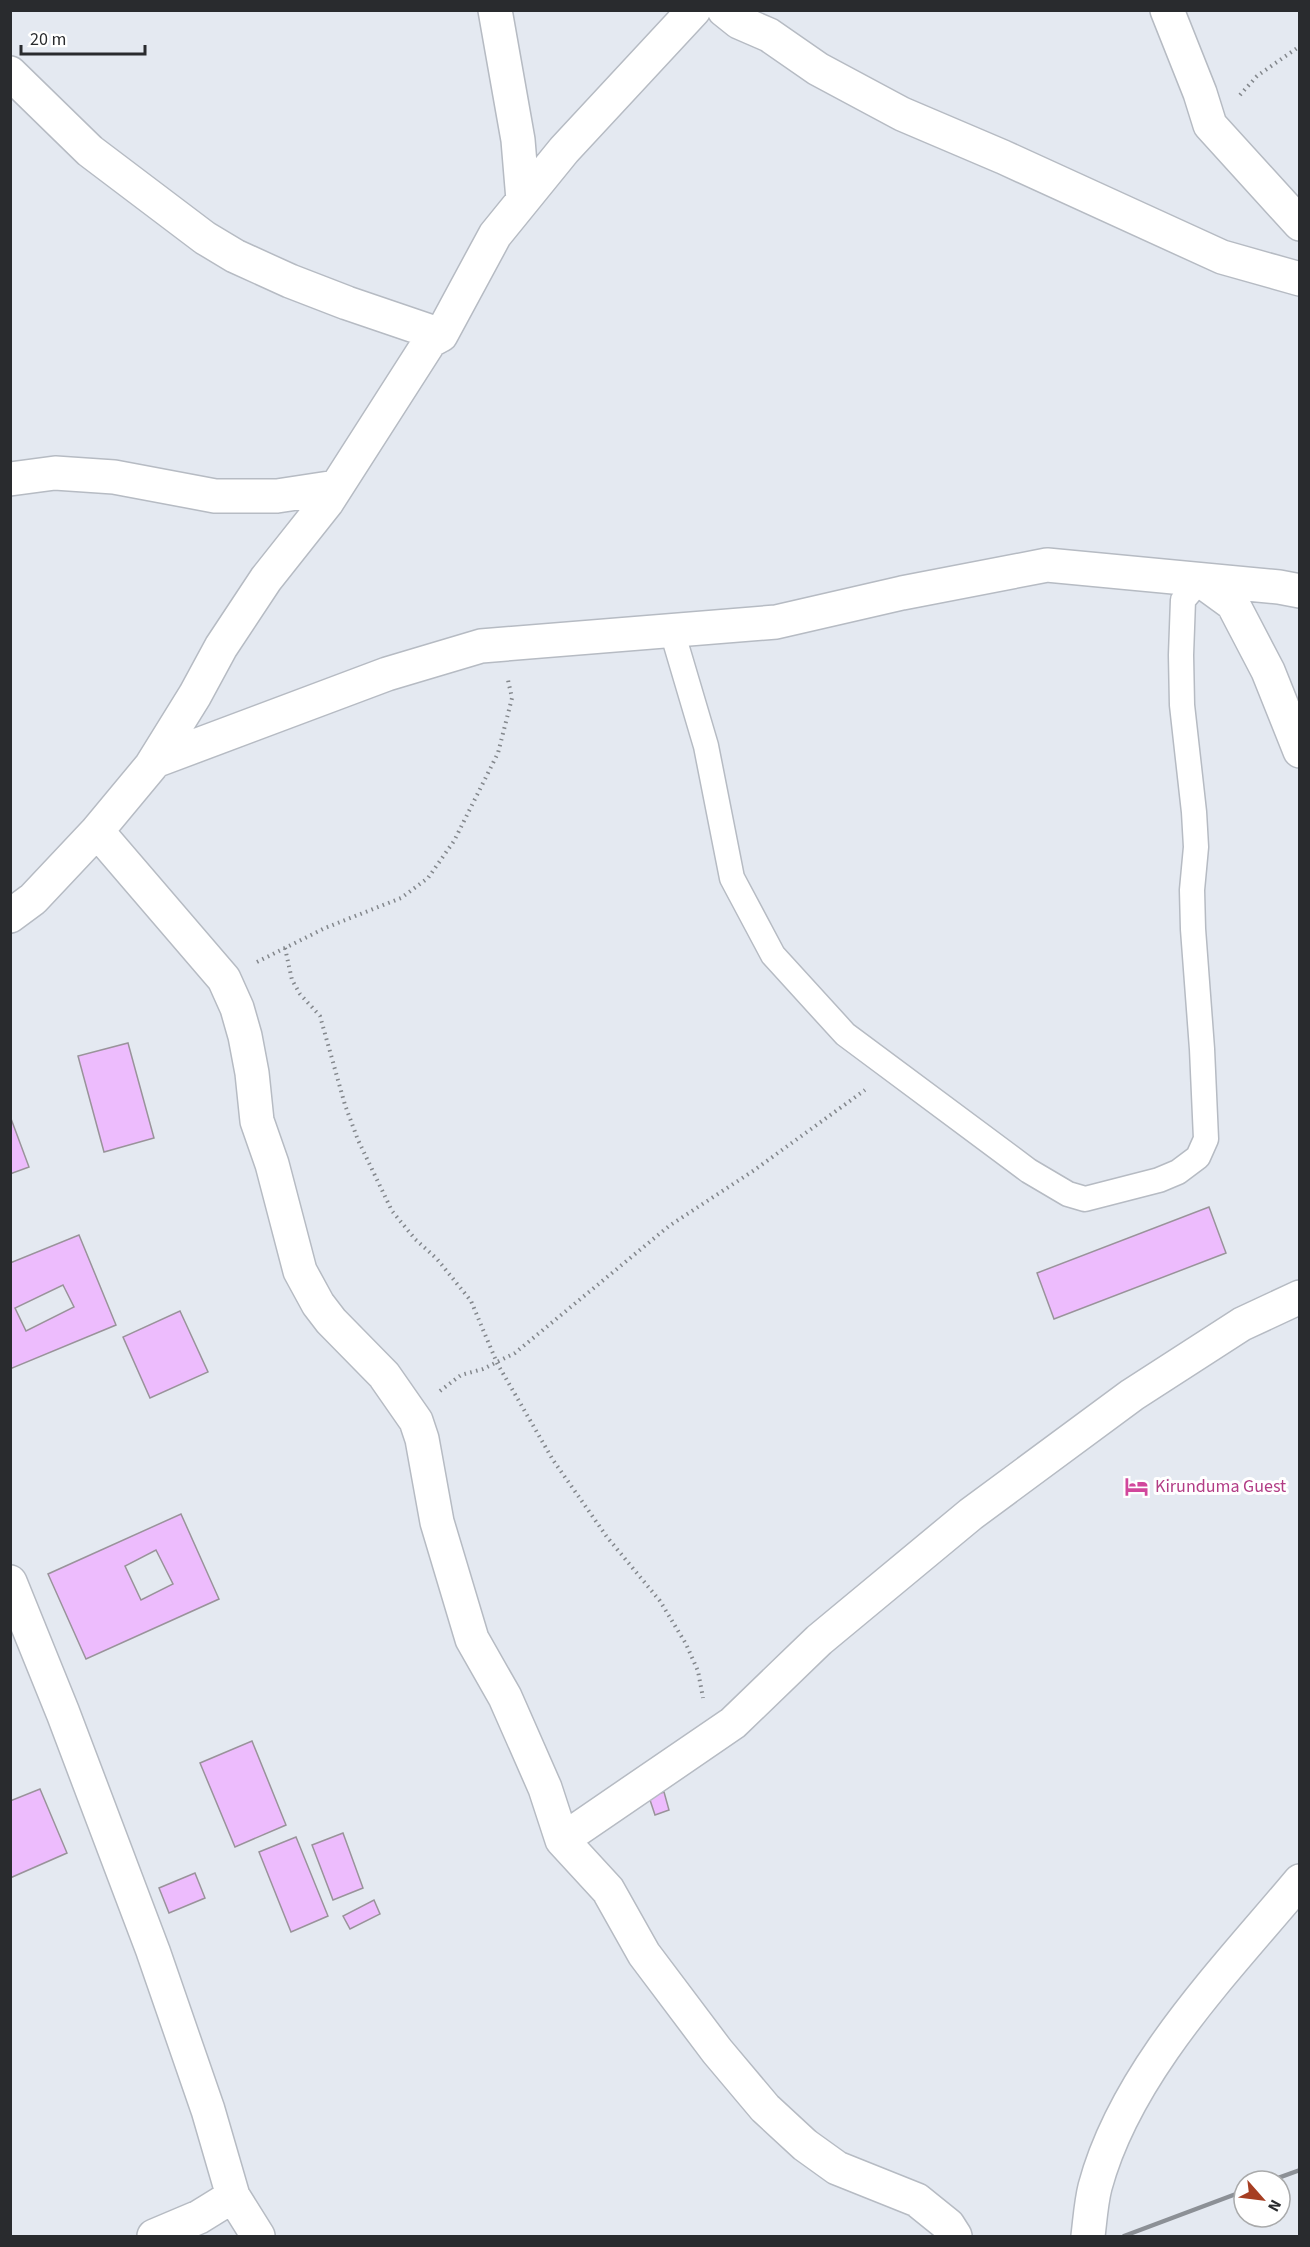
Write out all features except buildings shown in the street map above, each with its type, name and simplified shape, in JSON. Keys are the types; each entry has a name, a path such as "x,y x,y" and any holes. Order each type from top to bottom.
{"street":[{"path":"495,10 518,140 523,200"},
{"path":"10,916 33,899 97,831 155,761 195,695 221,646 266,579 336,487 430,341 441,335 495,235 564,150 694,10"},
{"path":"724,10 739,22 769,35 818,69 902,114 1003,157 1222,257 1299,279"},
{"path":"1167,10 1200,93 1210,125 1299,224"},
{"path":"10,73 90,151 205,238 235,256 290,281 441,335"},
{"path":"10,479 55,473 114,477 215,496 277,496 336,487"},
{"path":"155,761 387,674 481,646 776,622 1047,565 1200,580 1293,585"},
{"path":"1200,580 1233,604 1268,671 1299,751"},
{"path":"97,831 224,979 237,1008 245,1036 257,1121 272,1164 300,1271 307,1287 331,1321 384,1375 416,1421 423,1439 436,1522 472,1639 505,1697 541,1778 562,1840 608,1890 644,1954 717,2051 765,2108 805,2145 837,2168 917,2200 948,2225 955,2236"},
{"path":"562,1840 733,1723 819,1640 971,1514 1132,1395 1242,1324 1299,1297"},
{"path":"10,1582 63,1713 153,1951 208,2110 233,2196 258,2236"},
{"path":"1088,2236 1095,2187 1128,2106 1168,2042 1217,1978 1299,1881"},
{"path":"154,2236 199,2217 233,2196"}],"lane":[{"path":"672,631 706,746 732,878 773,955 845,1034 892,1070 1029,1171 1075,1197 1091,1198 1159,1180 1178,1172 1198,1156 1206,1139 1193,929 1194,812 1182,705 1181,655 1183,600 1200,580"}],"path":[{"path":"1210,125 1257,76 1299,46"},
{"path":"224,979 325,928 400,898 428,878 454,841 498,753 512,698 500,645"},
{"path":"285,948 292,980 300,994 320,1016 355,1131 392,1211 415,1239 437,1258 471,1301 496,1362 553,1460 607,1536 660,1601 686,1644 698,1671 709,1740"},
{"path":"416,1421 441,1390 461,1375 515,1353 669,1226 753,1171 892,1070"}],"railway":[{"path":"1292,2173 1300,2170"},
{"path":"1124,2236 1232,2196"}],"place":[{"name":"Kirunduma Guest","path":"1137,1486"}]}
